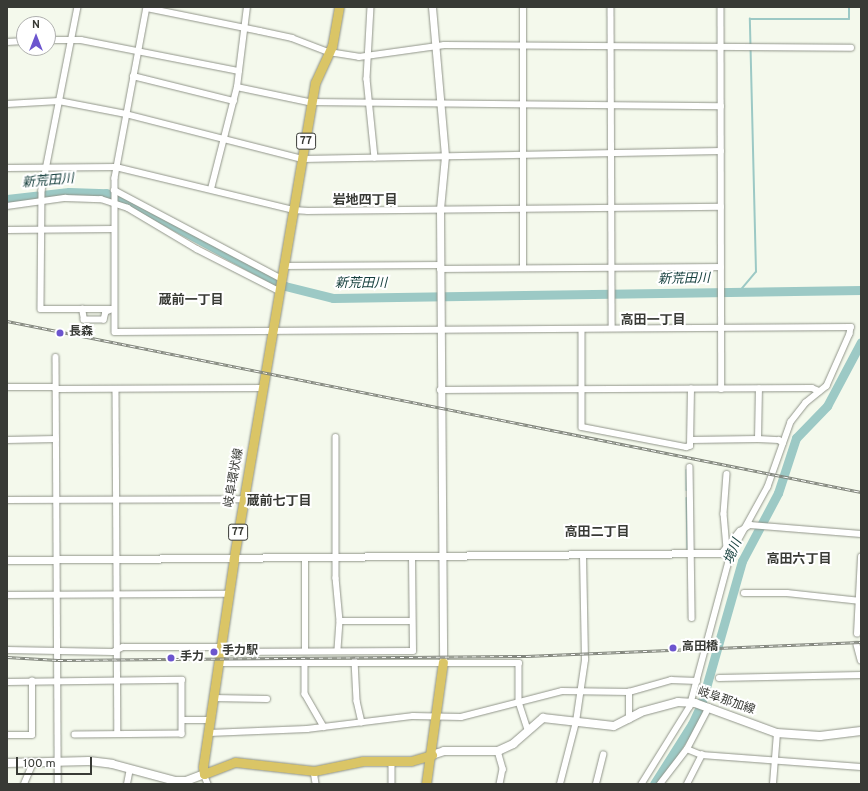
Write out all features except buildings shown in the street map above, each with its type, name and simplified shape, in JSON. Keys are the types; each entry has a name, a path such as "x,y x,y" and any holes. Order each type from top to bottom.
{"main road":[{"name":"岐阜環状線","path":"204,774 213,698 234,559 272,331 313,102 316,76 330,52 339,7"},
{"path":"426,784 432,755 443,662"},
{"name":"岐阜那加線","path":"432,755 444,751 498,751 513,744 543,718 614,726 658,706 693,702 777,733 820,736 861,731"},
{"path":"7,763 89,761 175,780 186,781 235,762 314,770 363,761 411,761 432,755"}],"street":[{"path":"78,7 42,190 41,309 114,309"},
{"path":"642,784 693,702 697,682 732,554 768,487 791,422 819,391 827,386 850,334 851,327 115,332 113,202 116,167 147,7 292,38 330,52 370,57 436,46 851,48"},
{"path":"211,189 237,87 247,7"},
{"path":"371,7 370,57 367,74 375,158"},
{"path":"432,7 445,156 440,209 443,662"},
{"path":"523,7 523,268"},
{"path":"611,7 612,328"},
{"path":"721,7 722,389"},
{"path":"56,39 71,38 239,71"},
{"path":"134,76 234,101"},
{"path":"237,87 313,102 369,104 721,106"},
{"path":"7,104 59,101 126,114 303,159 721,151"},
{"path":"7,168 116,167 294,210 721,207"},
{"path":"114,191 282,279"},
{"path":"7,206 86,197 113,202 128,208 197,249 279,291"},
{"path":"7,230 114,229"},
{"path":"284,266 523,268 721,267"},
{"path":"82,309 84,320 104,320 106,312 114,309"},
{"path":"582,328 582,427 686,448 690,446 691,440 691,389"},
{"path":"56,357 56,500 59,681 58,784"},
{"path":"7,387 116,389 263,388"},
{"path":"440,390 812,388 819,391"},
{"path":"116,389 118,734"},
{"path":"758,439 759,389"},
{"path":"336,437 336,558 340,621 338,651"},
{"path":"7,440 56,439"},
{"path":"691,440 758,439 778,440 783,443"},
{"path":"690,466 692,618"},
{"path":"725,550 724,514 727,474"},
{"path":"7,500 244,499"},
{"path":"7,560 692,555 725,550 748,526 770,526 861,534"},
{"path":"560,784 576,722 585,660 583,556"},
{"path":"7,650 58,653 113,652 118,649 412,651 412,557"},
{"path":"857,634 861,557"},
{"path":"305,558 305,651"},
{"path":"7,595 117,593 229,594"},
{"path":"744,594 787,593 859,600"},
{"path":"340,621 412,621"},
{"path":"857,645 861,660"},
{"path":"219,663 305,661 519,663 520,702 528,730"},
{"path":"305,661 305,694 324,727"},
{"path":"355,661 357,701 362,722"},
{"path":"719,678 861,675"},
{"path":"7,682 182,680 182,734 75,735"},
{"path":"209,733 324,727 362,722 437,716 461,717 562,691 629,692 671,680 697,682"},
{"path":"7,735 32,735 32,682"},
{"path":"629,692 629,720"},
{"path":"213,698 267,699"},
{"path":"660,784 687,749 708,707"},
{"path":"182,720 211,720"},
{"path":"773,784 777,733"},
{"path":"687,749 702,755 861,768"},
{"path":"498,751 503,769 500,784"},
{"path":"596,784 603,755"},
{"path":"687,784 702,755"},
{"path":"392,762 392,784"},
{"path":"24,784 34,763"},
{"path":"127,784 130,769"},
{"path":"314,770 316,784"},
{"path":"204,774 208,784"}],"waterway":[{"name":"新荒田川","path":"739,292 756,272 750,19 849,19 849,7"},
{"name":"新荒田川","path":"7,199 69,192 106,193 126,200 285,286 333,298 861,290"},
{"name":"境川","path":"654,784 692,724 701,705 742,561 778,493 796,438 827,406 861,342"},
{"path":"687,470 687,490"},
{"path":"687,498 688,549"}],"railway":[{"path":"7,321 861,492"},
{"path":"7,657 58,660 526,656 861,642"}],"place":[{"name":"長森","path":"60,333"},
{"name":"高田橋","path":"673,648"},
{"name":"手力駅","path":"214,652"},
{"name":"手力","path":"171,658"}],"district":[{"name":"岩地四丁目","path":"365,201"},
{"name":"蔵前一丁目","path":"191,301"},
{"name":"高田一丁目","path":"653,321"},
{"name":"蔵前七丁目","path":"279,502"},
{"name":"高田二丁目","path":"597,533"},
{"name":"高田六丁目","path":"799,560"}]}
